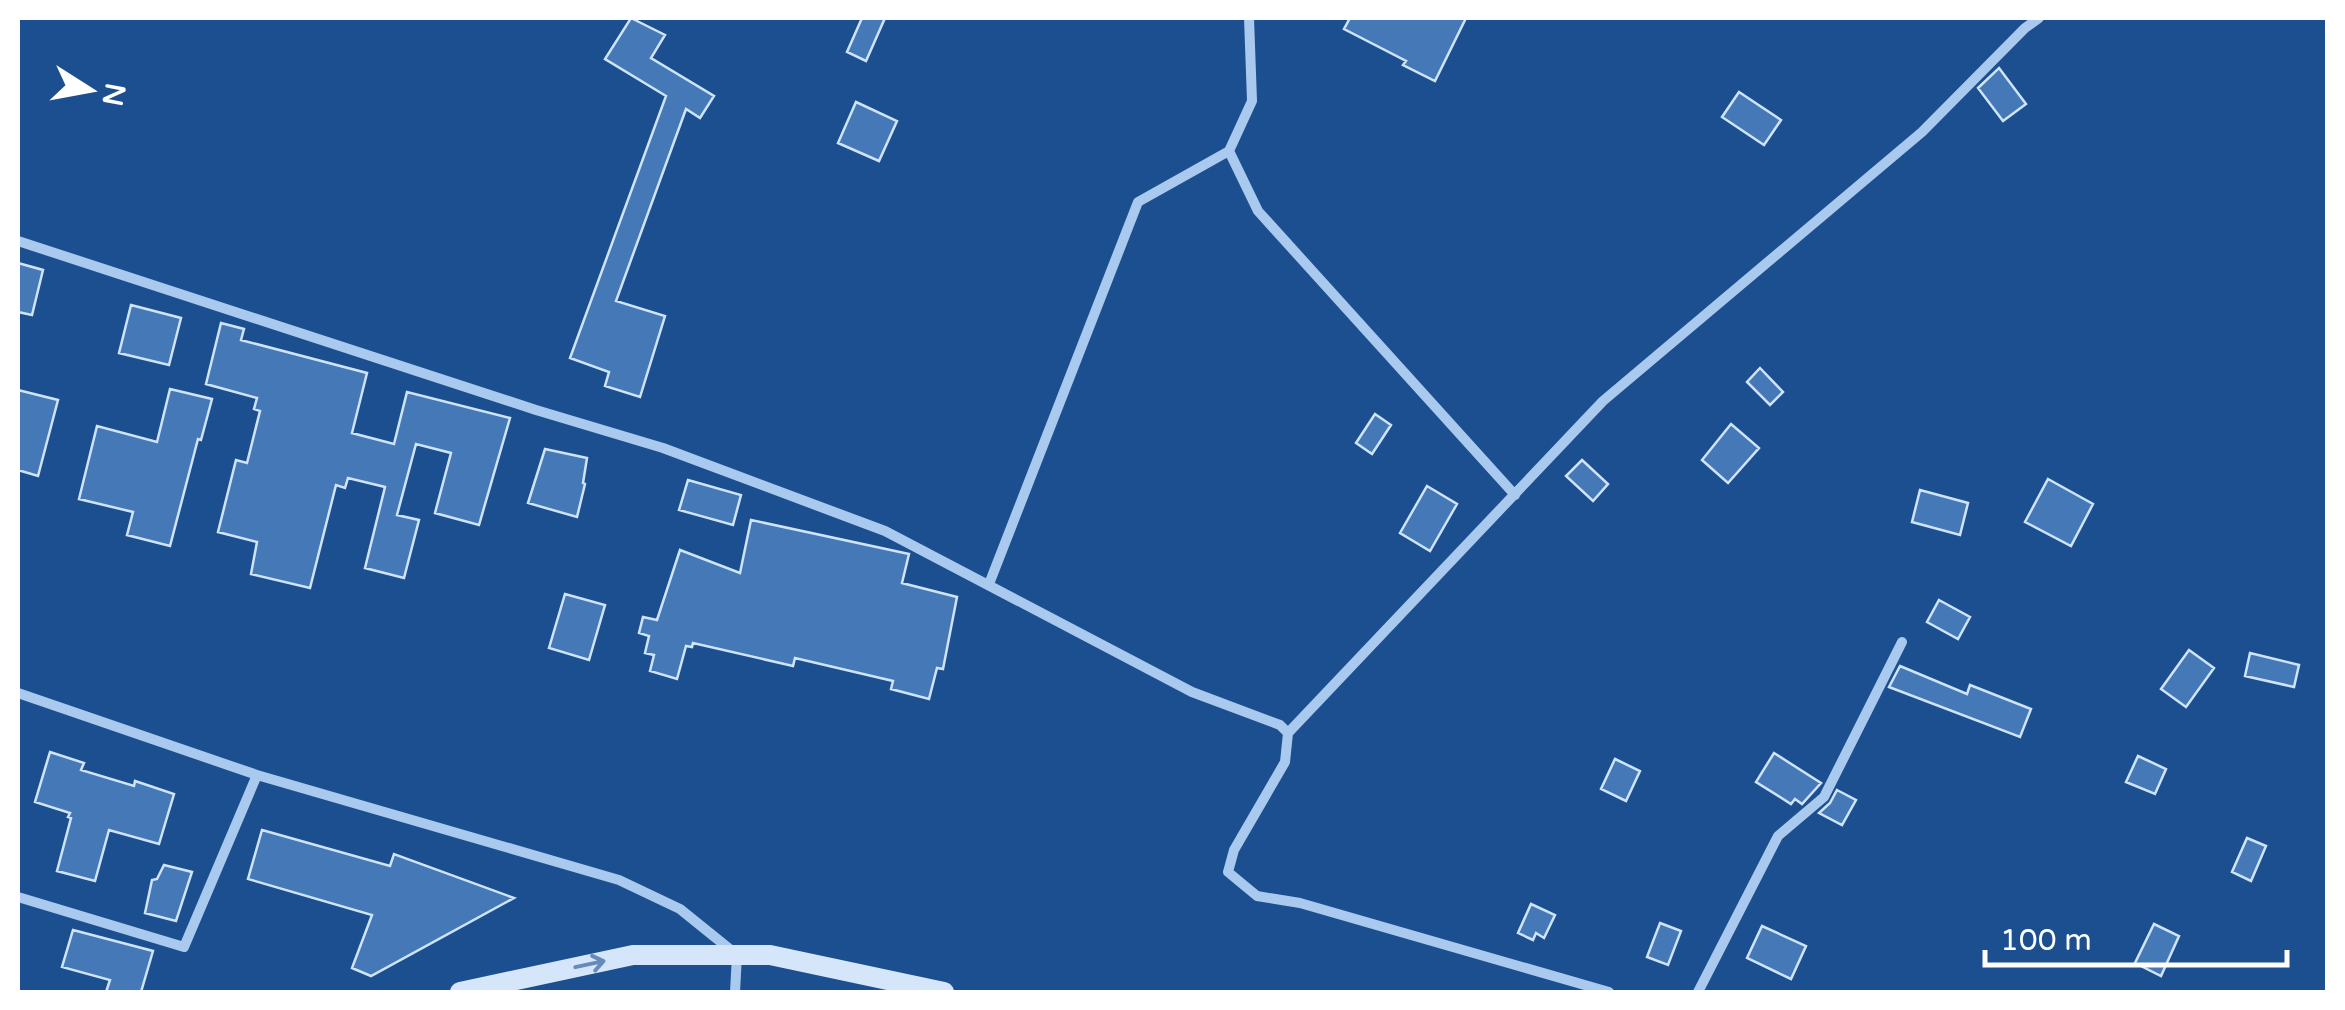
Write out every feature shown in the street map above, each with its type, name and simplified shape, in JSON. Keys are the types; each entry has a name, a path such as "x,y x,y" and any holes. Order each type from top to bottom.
{"street":[{"path":"989,584 1138,202 1229,150 1252,101 1248,18"},
{"path":"1609,992 1300,903 1257,896 1228,872 1234,850 1285,762 1288,734 1603,401 1922,132 2025,28 2040,18"},
{"path":"1229,150 1258,211 1514,495"},
{"path":"18,241 663,448 886,530 1192,692 1280,725 1288,734"},
{"path":"1698,992 1778,836 1824,797 1902,642"},
{"path":"18,693 257,775 619,880 680,909 737,955"},
{"path":"18,898 184,948 257,775"},
{"path":"460,992 633,955 770,955 944,992"},
{"path":"735,992 737,955"}],"building":[{"path":"631,18 665,35 651,58 714,96 700,118 686,109 616,301 665,316 640,397 605,386 609,372 570,358 666,96 605,59"},
{"path":"862,18 885,18 866,61 847,52"},
{"path":"1350,18 1466,18 1435,81 1344,29"},
{"path":"1999,68 2026,104 2003,121 1978,88"},
{"path":"1739,92 1781,120 1764,145 1722,117"},
{"path":"856,102 897,121 879,161 838,143"},
{"path":"18,263 43,270 32,315 18,312"},
{"path":"131,305 181,318 169,365 119,353"},
{"path":"221,323 244,329 241,340 367,373 352,433 394,444 407,392 510,418 479,525 435,513 451,453 416,444 397,515 419,520 404,578 365,568 385,487 348,478 345,488 336,485 310,588 251,574 257,542 218,532 236,460 247,463 260,411 254,409 257,398 206,384"},
{"path":"1760,368 1783,392 1770,405 1747,382"},
{"path":"170,389 212,399 170,546 127,535 133,512 79,499 97,426 157,442"},
{"path":"18,390 58,400 38,476 18,470"},
{"path":"1375,414 1391,425 1372,454 1356,443"},
{"path":"1731,424 1759,448 1728,483 1702,460"},
{"path":"545,449 587,458 577,517 528,503"},
{"path":"1582,460 1608,484 1593,501 1566,476"},
{"path":"2048,479 2093,504 2071,546 2025,522"},
{"path":"688,480 741,495 733,525 679,510"},
{"path":"1427,486 1457,504 1430,551 1400,533"},
{"path":"1920,490 1968,503 1960,535 1912,522"},
{"path":"751,520 909,554 902,583 957,597 943,669 937,668 929,699 891,689 893,681 795,658 793,666 693,643 692,647 686,646 677,679 650,671 654,655 645,653 649,636 639,633 643,617 657,620 680,550 740,573"},
{"path":"565,594 605,605 589,660 549,648"},
{"path":"1939,600 1970,617 1958,639 1927,622"},
{"path":"2189,650 2214,668 2186,707 2161,689"},
{"path":"2250,653 2299,665 2294,687 2245,676"},
{"path":"1900,666 1967,694 1970,685 2031,709 2020,737 1889,687"},
{"path":"50,752 84,763 81,770 174,794 159,844 109,830 95,881 57,871 70,813 35,802"},
{"path":"1774,753 1821,783 1802,804 1795,799 1791,804 1756,782"},
{"path":"2138,756 2166,769 2155,794 2126,782"},
{"path":"1615,759 1640,771 1626,801 1601,789"},
{"path":"1837,790 1856,800 1842,825 1819,813"},
{"path":"262,830 390,866 394,854 514,898 371,976 352,968 372,915 248,879"},
{"path":"2247,838 2266,846 2251,881 2232,872"},
{"path":"164,865 192,872 176,921 145,913 152,880 157,879"},
{"path":"1531,904 1555,915 1544,938 1536,933 1533,940 1518,933"},
{"path":"1660,923 1681,931 1668,965 1647,957"},
{"path":"2154,924 2179,936 2161,976 2135,963"},
{"path":"1762,926 1806,946 1791,979 1747,958"},
{"path":"73,930 153,951 141,992 106,992 110,980 62,967"}]}
